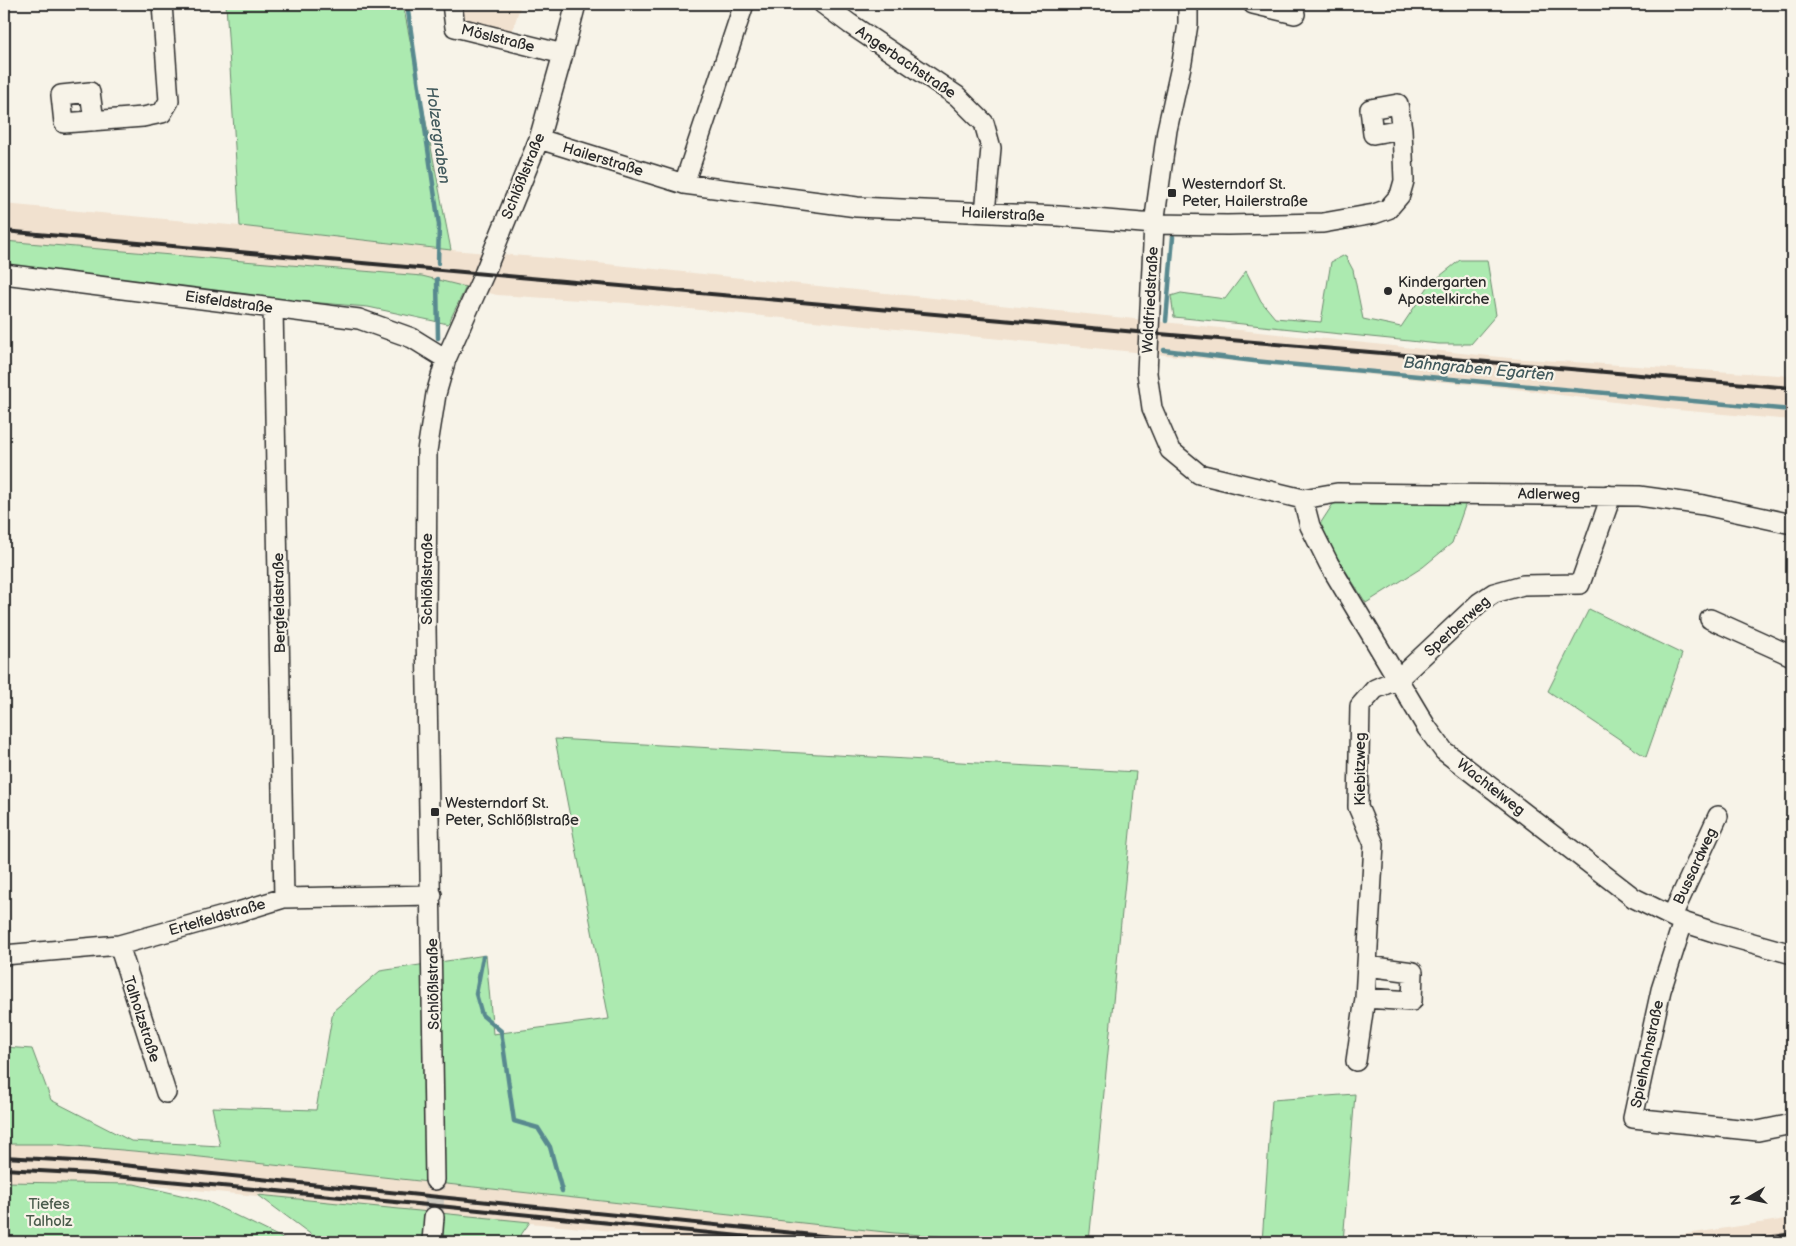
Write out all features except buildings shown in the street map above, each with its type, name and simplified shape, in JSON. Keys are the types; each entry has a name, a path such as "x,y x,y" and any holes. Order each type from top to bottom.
{"street":[{"path":"94,121 144,117 162,113 169,101 162,4"},
{"name":"Möslstraße","path":"452,4 454,28 564,54"},
{"name":"Schlößlstraße","path":"435,1180 432,895 426,628 428,451 436,394 446,360 484,274 539,139 564,54 576,4"},
{"path":"684,184 744,4"},
{"name":"Angerbachstraße","path":"823,4 957,96 984,124 990,148 986,213"},
{"name":"Waldfriedstraße","path":"1188,4 1188,24 1182,62 1166,130 1154,224 1147,373 1152,408 1170,450 1199,474 1303,498"},
{"path":"1253,4 1295,14"},
{"name":"Hailerstraße","path":"539,139 684,184 857,207 1154,224 1227,225 1322,223 1374,214 1388,209 1400,195 1404,181 1402,129"},
{"name":"Eisfeldstraße","path":"4,274 315,315 360,319 412,338 446,360"},
{"name":"Bergfeldstraße","path":"273,308 284,898"},
{"name":"Adlerweg","path":"1303,498 1337,494 1608,495 1654,497 1792,524"},
{"name":"Sperberweg","path":"1398,679 1479,603 1494,593 1523,585 1580,584 1608,505 1608,495"},
{"name":"Wachtelweg","path":"1303,498 1310,526 1329,564 1427,728 1444,751 1634,898 1677,919 1717,933 1792,954"},
{"path":"1710,619 1792,656"},
{"name":"Kiebitzweg","path":"1356,1061 1365,998 1374,844 1358,807 1360,706 1375,688 1398,679"},
{"name":"Bussardweg","path":"1677,919 1718,816"},
{"name":"Ertelfeldstraße","path":"4,955 119,945 284,898 432,895"},
{"name":"Spielhahnstraße","path":"1677,919 1633,1118 1758,1131 1792,1124"},
{"name":"Talholzstraße","path":"119,945 166,1093"},
{"path":"1365,998 1412,1001 1413,972 1367,966"},
{"path":"432,1242 434,1217"}],"shaded area":[{"path":"463,4 521,4 510,38 462,23 464,16"},
{"path":"4,204 240,226 451,250 549,258 1509,358 1792,376 1792,420 1677,410 1507,388 628,303 497,295 422,276 4,241"},
{"path":"4,1144 53,1144 191,1156 894,1233 1019,1242 724,1242 134,1184 4,1182"},
{"path":"1792,1218 1792,1242 1621,1242 1641,1241"}],"green space":[{"path":"226,4 403,4 451,250 240,226"},
{"path":"4,241 422,276 466,287 448,324 368,307 215,294 4,264"},
{"path":"1345,255 1353,270 1363,319 1401,327 1430,284 1460,260 1487,260 1496,315 1471,344 1439,344 1174,317 1171,296 1181,293 1225,299 1246,271 1261,301 1275,318 1321,322 1331,262"},
{"path":"1467,500 1452,543 1423,567 1366,603 1318,527 1335,501"},
{"path":"1589,609 1682,654 1646,757 1548,691"},
{"path":"555,739 1136,772 1089,1242 1019,1242 894,1233 191,1156 53,1144 4,1144 4,1047 32,1049 51,1100 131,1141 220,1146 212,1107 316,1110 333,1011 380,971 486,955 493,1034 609,1019"},
{"path":"1355,1094 1343,1242 1262,1242 1272,1100"},
{"name":"Tiefes Talholz","path":"4,1182 134,1184 206,1201 290,1242 4,1242"},
{"path":"258,1195 530,1222 516,1242 321,1242"}],"waterway":[{"name":"Holzergraben","path":"408,11 439,225 438,263"},
{"path":"1166,321 1173,237"},
{"name":"Holzergraben","path":"437,279 438,338"},
{"name":"Bahngraben Egarten","path":"1164,350 1254,361 1792,410"},
{"name":"Holzergraben","path":"483,957 476,994 482,1015 501,1031 514,1121 538,1128 550,1147 562,1191"}],"tunnel":[{"path":"434,1217 435,1180"}],"railway":[{"path":"4,231 1148,333 1792,388"},
{"path":"4,1157 93,1162 883,1242"},
{"path":"4,1169 93,1174 800,1242"},
{"path":"1739,1242 1792,1234"}],"place":[{"name":"Westerndorf St. Peter, Hailerstraße","path":"1172,193"},
{"name":"Kindergarten Apostelkirche","path":"1388,291"},
{"name":"Westerndorf St. Peter, Schlößlstraße","path":"435,812"}]}
